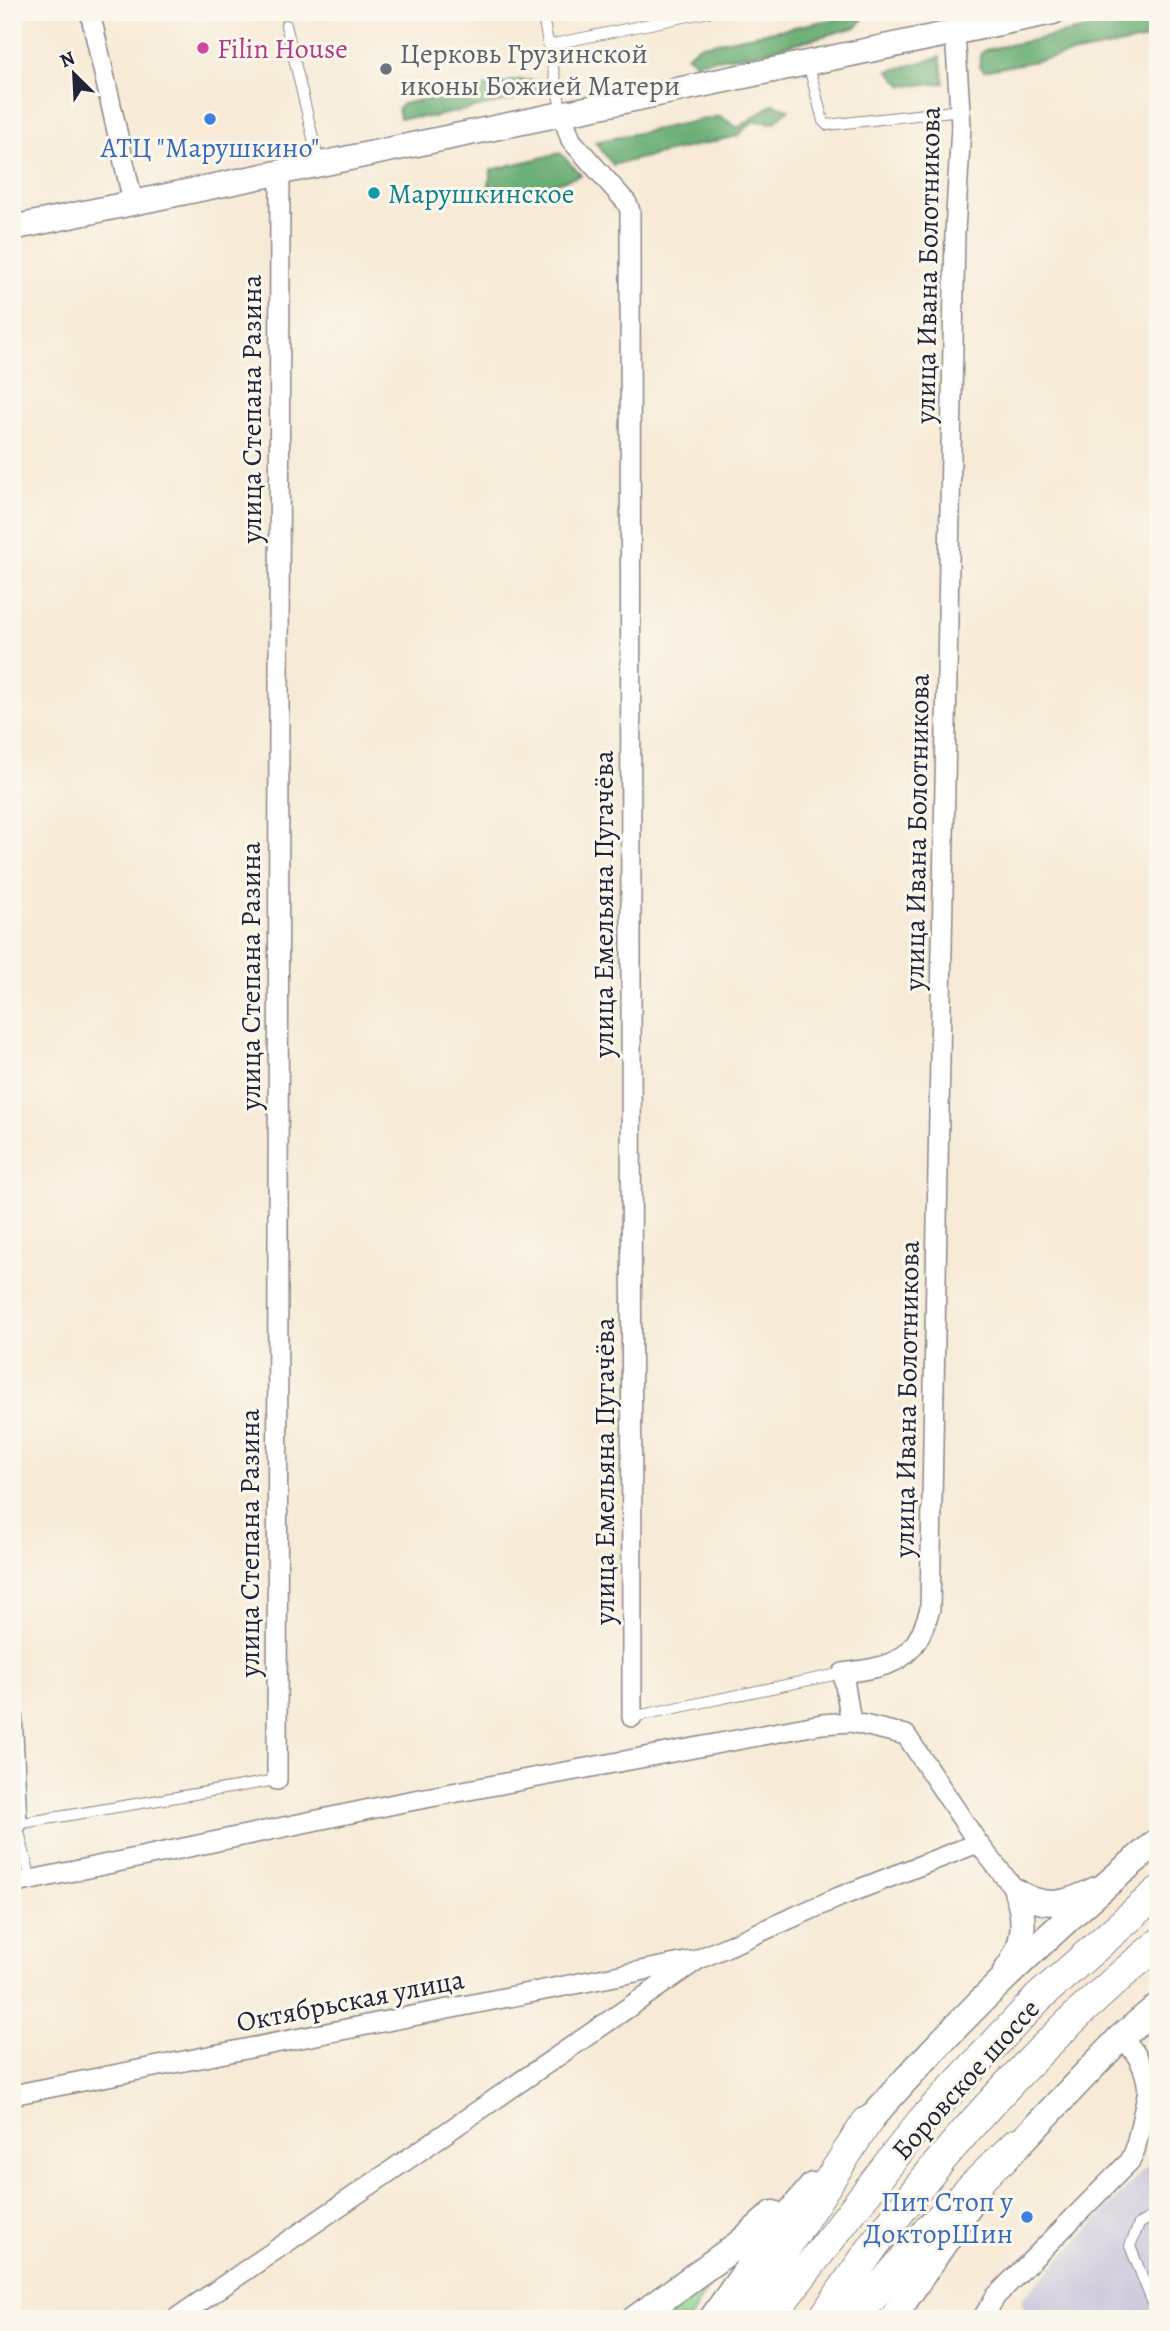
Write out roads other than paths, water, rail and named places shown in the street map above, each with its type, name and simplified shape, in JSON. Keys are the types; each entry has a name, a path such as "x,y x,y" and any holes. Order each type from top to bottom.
{"main road":[{"path":"712,2319 773,2233 941,2039 1000,1980 1158,1841"},
{"name":"Боровское шоссе","path":"768,2319 921,2122 1038,1998 1158,1892"},
{"name":"Боровское шоссе","path":"823,2319 899,2212 978,2118 1081,2014 1158,1944"},
{"path":"854,2319 931,2227 1121,2037 1158,2006"},
{"path":"739,2319 867,2122"},
{"name":"Боровское шоссе","path":"635,2319 747,2238 867,2122"},
{"path":"892,2319 970,2204 1016,2144"}],"street":[{"path":"90,12 133,202"},
{"path":"12,228 1053,12"},
{"name":"улица Ивана Болотникова","path":"843,1673 892,1663 915,1647 930,1609 955,232 961,110 955,33"},
{"name":"улица Емельяна Пугачёва","path":"562,114 571,140 627,203 630,211 632,1717"},
{"name":"улица Степана Разина","path":"277,1780 280,172"},
{"path":"843,1673 851,1722"},
{"path":"12,1710 18,1824"},
{"path":"22,1882 399,1803 808,1726 851,1722 906,1735 978,1843 1016,1891 1023,1911 1023,1933 1018,1951 1000,1980"},
{"name":"Октябрьская улица","path":"175,2319 699,1959 839,1897 978,1843"},
{"path":"1016,1891 1040,1903 1064,1903 1111,1880"},
{"name":"Октябрьская улица","path":"12,2095 699,1959"},
{"path":"982,2319 996,2296 1129,2161 1135,2150 1153,2089 1139,2057 1121,2037"}],"lane":[{"path":"542,12 562,114"},
{"path":"549,45 708,12"},
{"path":"286,25 319,163"},
{"path":"808,63 823,121 827,125 961,110"},
{"path":"632,1717 843,1673"},
{"path":"22,1882 18,1824 277,1780"},
{"path":"1143,2116 1158,2130"},
{"path":"1158,2213 1139,2224 1130,2246 1158,2316"}],"place":[{"name":"Filin House","path":"203,48"},
{"name":"Церковь Грузинской иконы Божией Матери","path":"386,69"},
{"name":"АТЦ \"Марушкино\"","path":"210,119"},
{"name":"Марушкинское","path":"374,193"},
{"name":"Пит Стоп у ДокторШин","path":"1027,2217"}]}
